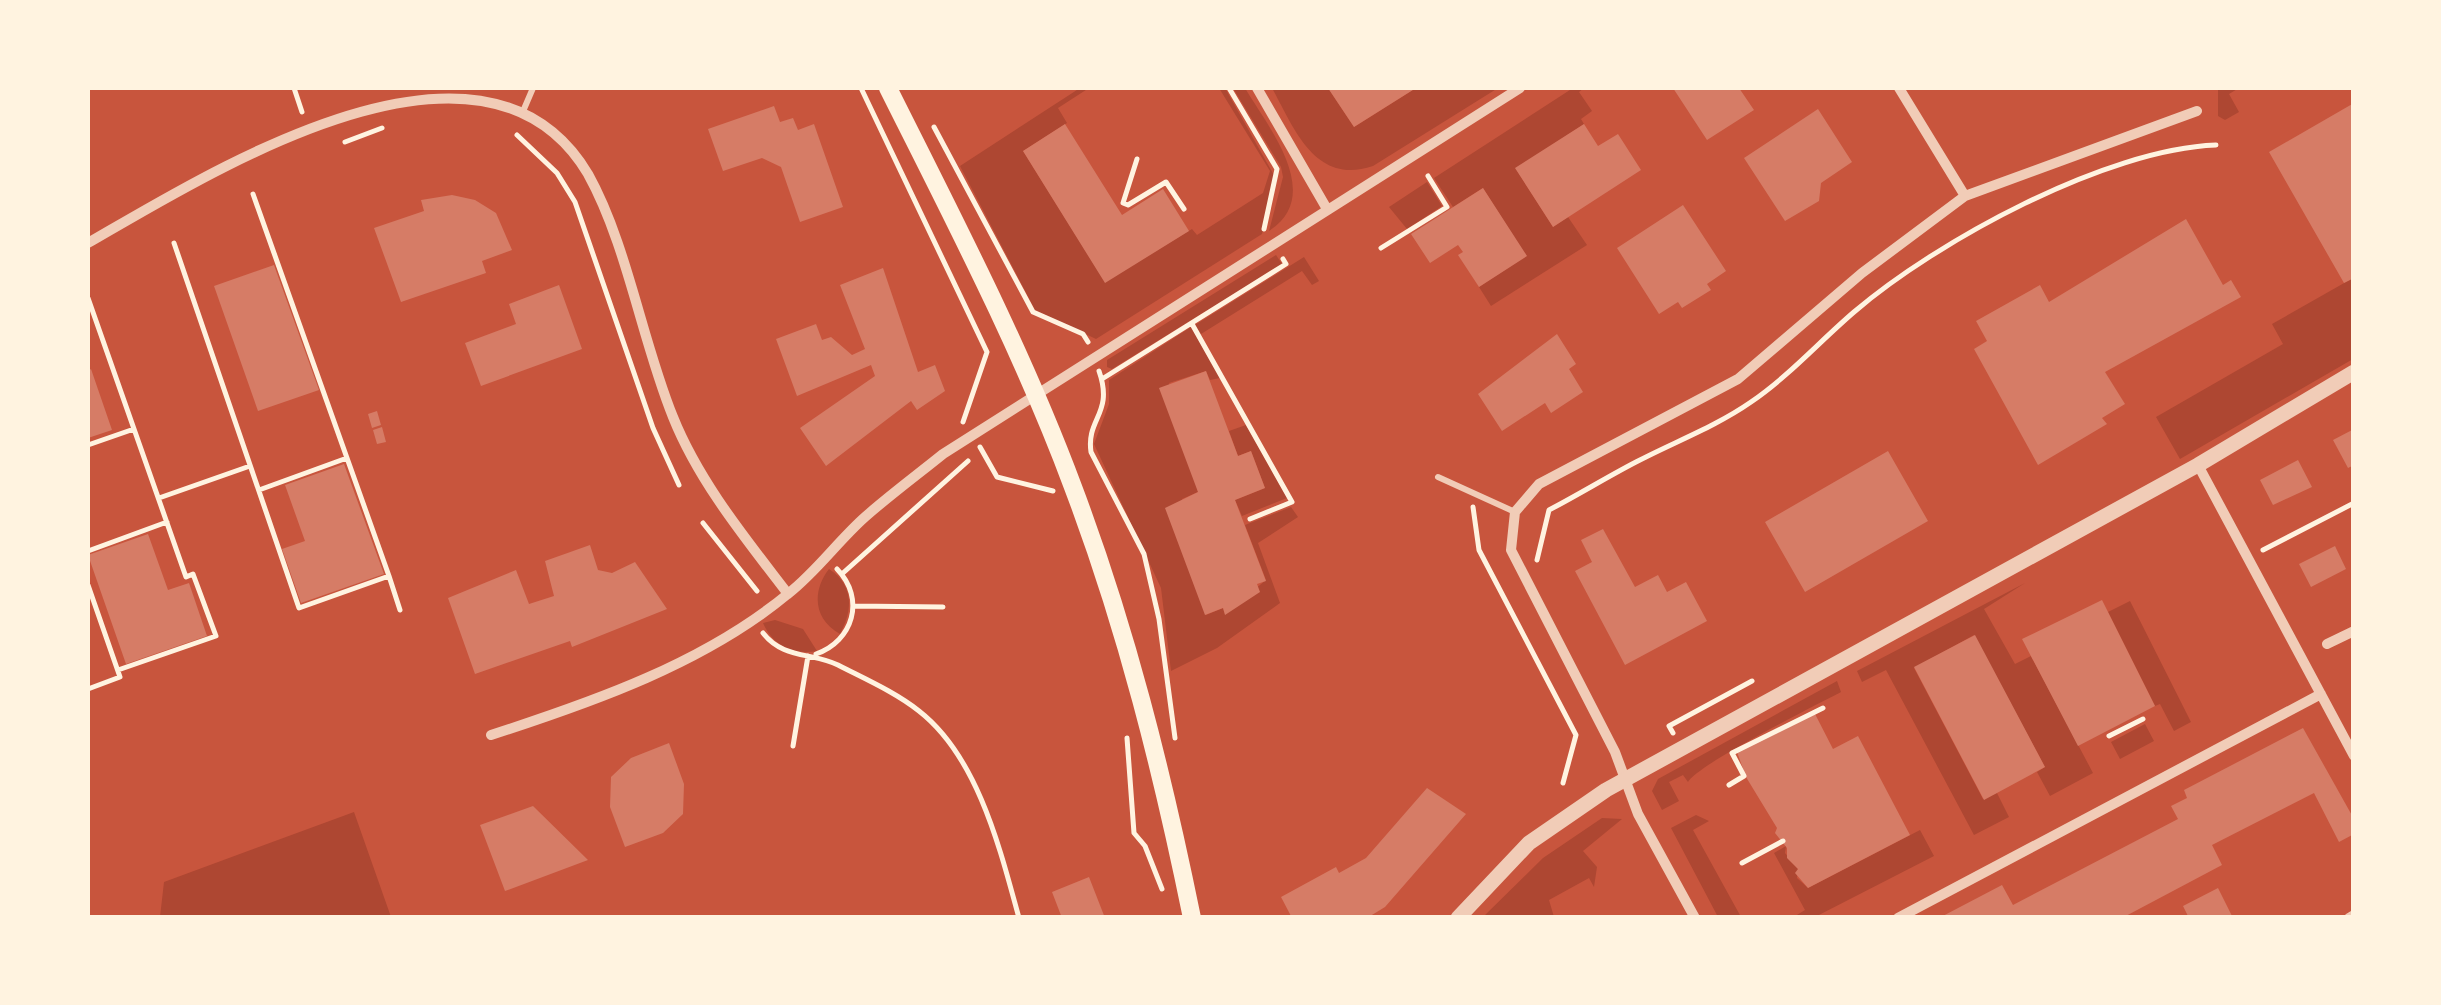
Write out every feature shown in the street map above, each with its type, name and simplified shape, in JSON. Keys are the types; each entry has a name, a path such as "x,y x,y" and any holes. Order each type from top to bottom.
{"main road":[{"path":"888,88 1036,397 1115,604 1141,692 1192,918"}],"street":[{"path":"1257,88 1328,210"},
{"path":"491,735 556,714 670,666 756,615 788,594 864,517 943,454 1036,397 1050,382 1520,88"},
{"path":"1899,88 1964,196"},
{"path":"88,243 250,153 308,126 406,94 465,89 524,109 557,132 588,173 674,419 716,498 788,594"},
{"path":"1695,918 1638,814 1625,779 1510,550 1515,512 1539,484 1738,378 1862,273 1964,196 2197,111"},
{"path":"1458,918 1529,843 1625,779 2198,465 2354,372"},
{"path":"2198,465 2354,756"},
{"path":"2328,644 2354,631"},
{"path":"1898,918 2321,694"}],"lane":[{"path":"524,109 533,88"},
{"path":"1438,477 1515,512"}],"path":[{"path":"294,88 302,112"},
{"path":"862,88 987,352 966,417"},
{"path":"1229,88 1277,168 1266,232"},
{"path":"345,142 399,122"},
{"path":"931,122 1033,312 1087,339"},
{"path":"513,132 535,148 575,202 653,428 680,485"},
{"path":"1534,569 1549,510 1752,402 1793,370 1852,313 1935,253 2000,215 2090,176 2190,146 2216,145"},
{"path":"1137,159 1123,202 1128,206 1166,182 1184,209"},
{"path":"1381,248 1447,207 1428,176"},
{"path":"253,194 400,610"},
{"path":"174,243 299,608 389,576"},
{"path":"1166,693 1159,620 1144,554 1095,476 1089,444 1105,403 1102,379 1286,264"},
{"path":"88,298 186,576 193,574 216,636 118,670"},
{"path":"1192,324 1292,502 1250,519"},
{"path":"88,445 134,428"},
{"path":"980,447 998,478 1050,492"},
{"path":"842,574 972,457"},
{"path":"259,490 347,458"},
{"path":"159,498 250,466"},
{"path":"1470,492 1479,550 1576,736 1563,783"},
{"path":"2263,550 2354,503"},
{"path":"88,551 167,522"},
{"path":"703,523 757,590"},
{"path":"793,746 812,655 843,637 854,606 842,574 822,561"},
{"path":"770,571 757,590 756,615 771,642 789,653 812,655 905,701 942,733 971,780 1006,869 1019,918"},
{"path":"1498,588 1512,581"},
{"path":"88,584 120,678 88,689"},
{"path":"854,606 943,608"},
{"path":"1670,726 1752,682"},
{"path":"1728,785 1744,776 1732,753 1823,708"},
{"path":"2108,736 2143,719"},
{"path":"1126,722 1134,833 1145,846 1166,900"},
{"path":"1742,863 1783,841"}],"shaded area":[{"path":"1080,88 1089,88 1058,108 1067,123 1023,151 1105,282 1192,229 1197,235 1263,193 1270,171 1219,88 1225,88 1275,177 1262,234 1096,339 1035,310 960,166"},
{"path":"1233,88 1245,88 1277,141 1292,180 1292,199 1285,216 1269,231 1283,177 1281,167"},
{"path":"1272,88 1328,88 1354,127 1416,88 1498,88 1373,166 1353,170 1336,168 1309,150"},
{"path":"1573,88 1584,88 1579,92 1592,111 1581,119 1584,124 1516,169 1553,227 1568,217 1587,245 1491,306 1479,287 1526,256 1483,188 1453,207 1434,178"},
{"path":"2218,88 2239,88 2229,94 2239,112 2225,120 2218,116"},
{"path":"1427,182 1442,206 1407,229 1389,207"},
{"path":"1276,255 1282,264 1112,369 1107,367 1107,360"},
{"path":"1304,257 1319,281 1312,285 1302,271 1201,334 1195,325"},
{"path":"2353,278 2353,359 2180,459 2156,417 2283,344 2272,324"},
{"path":"1191,327 1220,378 1210,380 1206,371 1169,383 1198,492 1182,499 1206,615 1223,608 1225,614 1266,580 1245,525 1291,507 1298,517 1258,543 1280,603 1217,648 1171,671 1161,588 1094,444 1109,404 1109,380"},
{"path":"1246,425 1287,498 1242,516 1235,500 1265,488 1251,451 1238,456 1229,431"},
{"path":"829,569 843,583 849,598 840,634 824,621 818,604 820,586"},
{"path":"2025,583 1984,609 2015,664 2031,656 2093,773 2050,796 2037,772 2045,767 1974,635 1914,668 1983,799 1997,793 2009,817 1974,835 1886,670 1862,682 1857,671"},
{"path":"2130,601 2191,722 2174,731 2160,704 2155,706 2108,612"},
{"path":"775,620 803,629 817,651 800,652 778,643 763,623"},
{"path":"1837,681 1841,692 1733,750 1688,782 1683,775 1669,782 1679,801 1662,810 1652,791 1658,779"},
{"path":"2145,724 2154,741 2120,759 2111,742"},
{"path":"354,812 391,917 160,917 164,882"},
{"path":"1696,815 1709,821 1693,830 1741,917 1718,917 1671,828"},
{"path":"1602,818 1622,819 1583,851 1597,867 1594,887 1589,878 1549,900 1554,917 1483,917 1543,858"},
{"path":"1920,830 1934,856 1815,917 1792,918 1805,910 1774,853 1786,846 1785,853 1798,869 1797,878 1808,888"}],"building":[{"path":"1328,88 1416,88 1354,127"},
{"path":"1673,88 1739,88 1754,110 1707,140"},
{"path":"2354,103 2354,278 2344,283 2269,152"},
{"path":"774,106 780,122 793,118 798,130 814,124 843,207 800,222 781,167 762,158 723,171 708,129"},
{"path":"1818,109 1852,162 1821,183 1819,201 1785,221 1744,158"},
{"path":"1065,124 1122,215 1163,189 1189,231 1105,283 1023,151"},
{"path":"1584,124 1598,146 1618,134 1641,170 1553,227 1515,168"},
{"path":"1483,188 1527,256 1479,287 1458,255 1463,252 1458,245 1430,263 1411,234"},
{"path":"452,195 475,200 496,213 512,250 482,261 486,273 401,302 374,228 424,211 421,200"},
{"path":"1683,205 1726,271 1707,284 1711,290 1682,308 1678,302 1659,314 1617,248"},
{"path":"2186,219 2223,285 2231,280 2241,297 2105,372 2125,404 2102,418 2107,424 2038,465 1974,349 1987,341 1976,321 2040,285 2049,302"},
{"path":"274,265 319,390 258,411 214,286"},
{"path":"883,268 918,372 935,365 945,391 917,410 911,401 826,466 800,428 875,376 871,365 797,396 776,339 816,324 822,340 831,337 852,355 865,349 840,285"},
{"path":"559,285 582,349 481,386 465,343 516,324 509,304"},
{"path":"1557,334 1576,364 1569,369 1583,392 1551,413 1545,403 1502,431 1478,394"},
{"path":"91,369 112,430 88,438 88,371"},
{"path":"1206,371 1238,456 1251,451 1265,488 1235,500 1266,581 1257,584 1260,592 1225,615 1223,608 1205,615 1165,508 1198,492 1159,388"},
{"path":"377,411 381,425 372,428 368,414"},
{"path":"382,427 386,442 377,444 373,430"},
{"path":"2354,429 2354,465 2348,468 2333,440"},
{"path":"1888,451 1928,521 1805,592 1765,522"},
{"path":"2298,460 2312,487 2273,505 2260,480"},
{"path":"344,464 384,574 301,603 282,549 305,541 285,485"},
{"path":"1603,529 1635,587 1658,575 1667,592 1686,582 1707,621 1625,665 1575,571 1592,562 1581,540"},
{"path":"148,534 168,590 189,583 207,636 126,664 88,555"},
{"path":"590,545 598,570 612,573 635,562 667,609 572,647 570,641 475,674 448,598 516,570 529,604 554,596 545,561"},
{"path":"2335,546 2346,569 2311,587 2299,564"},
{"path":"2102,600 2155,706 2078,746 2022,639"},
{"path":"1975,635 2045,767 1984,800 1914,667"},
{"path":"1814,712 1833,749 1858,736 1910,835 1808,888 1787,858 1787,848 1775,833 1777,828 1746,777 1737,752"},
{"path":"2303,728 2354,819 2354,834 2339,842 2314,793 2212,845 2222,865 2122,918 1939,918 2002,885 2013,905 2178,819 2171,806 2187,798 2184,790"},
{"path":"669,743 684,784 683,814 663,833 625,847 610,807 611,777 631,758"},
{"path":"1427,788 1466,814 1385,907 1367,918 1292,918 1281,897 1336,867 1339,873 1366,858"},
{"path":"533,806 588,860 505,891 480,825"},
{"path":"1089,877 1105,918 1062,918 1052,892"},
{"path":"2218,888 2233,918 2189,918 2183,906"}]}
